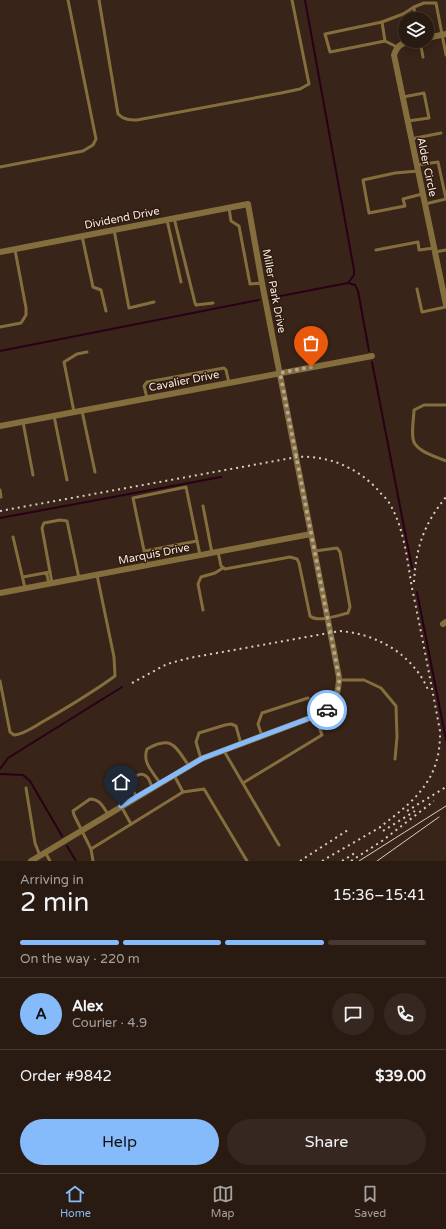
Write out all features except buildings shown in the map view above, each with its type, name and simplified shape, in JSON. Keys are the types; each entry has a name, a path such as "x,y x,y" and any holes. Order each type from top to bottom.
{"street":[{"path":"434,36 444,34"},
{"name":"Alder Circle","path":"397,47 394,55 446,306"},
{"name":"Dividend Drive","path":"0,252 248,204"},
{"name":"Miller Park Drive","path":"31,861 202,759 326,712 334,702 339,689 339,680 328,618 262,283 248,204"},
{"name":"Cavalier Drive","path":"0,426 372,356"},
{"name":"Marquis Drive","path":"0,593 312,534"}],"lane":[{"path":"0,167 83,151 93,145 96,139 68,0"},
{"path":"99,0 118,114 129,120 281,93 300,89 309,84 292,0"},
{"path":"397,47 385,41 330,52 325,34 382,22 403,14 424,3 436,3 444,34 446,55"},
{"path":"414,7 414,12"},
{"path":"382,22 385,41"},
{"path":"421,48 423,57"},
{"path":"403,97 424,93 429,118 408,121"},
{"path":"412,139 441,133"},
{"path":"423,194 403,199 405,206 369,213 362,180 418,168 438,162 446,200 425,204"},
{"path":"229,208 231,221 239,226 250,284 262,283"},
{"path":"174,218 194,303 199,305 213,303"},
{"path":"167,220 181,282"},
{"path":"114,230 130,308 154,302"},
{"path":"82,236 93,287 101,290 106,311"},
{"path":"376,250 418,242 419,250 446,250"},
{"path":"0,327 21,323 26,315 26,308 14,250"},
{"path":"439,272 446,271"},
{"path":"417,289 422,312 446,306"},
{"path":"74,412 64,362 77,354 87,352"},
{"path":"147,398 144,386 147,382 224,368 226,370 229,383"},
{"path":"446,405 424,405 414,410 413,433 415,444 422,450 446,461"},
{"path":"82,411 95,472"},
{"path":"54,416 67,480"},
{"path":"23,422 33,475"},
{"path":"147,565 133,498 186,487 200,555"},
{"path":"0,490 0,497"},
{"path":"203,506 215,552 223,568"},
{"path":"51,583 42,528 44,523 60,520 67,521 80,578"},
{"path":"13,537 25,588"},
{"path":"145,551 197,541"},
{"path":"203,610 198,584 201,577 215,573 223,568 230,569 290,557 297,558 299,563 308,613 312,618 328,618 348,613 350,610 340,552 337,548 315,551"},
{"path":"23,577 50,572"},
{"path":"45,573 51,583"},
{"path":"0,681 10,732 14,735 21,734 52,716 115,676 114,657 97,574"},
{"path":"339,680 364,680 381,688 396,706 397,737 395,759"},
{"path":"262,736 258,724 262,713 308,698"},
{"path":"243,783 322,735 315,716"},
{"path":"202,759 196,742 199,733 225,725 234,725 236,726 241,744"},
{"path":"160,783 146,762 144,756 147,749 161,742 172,744 189,766"},
{"path":"224,751 279,845"},
{"path":"136,797 131,784 133,778 138,775 147,777 152,788"},
{"path":"174,775 183,792"},
{"path":"26,788 35,843 42,854 50,861"},
{"path":"91,849 183,792 204,789 247,861"},
{"path":"94,861 91,849 81,831 73,811 90,799 98,800 108,814"},
{"path":"121,806 131,824"}],"waterway":[{"path":"305,0 354,270 354,275 348,283"},
{"path":"270,298 348,283 355,285 358,291 369,351"},
{"path":"0,351 259,300"},
{"path":"372,362 412,568"},
{"path":"0,518 221,477"},
{"path":"417,592 446,740"},
{"path":"0,769 8,758 122,687"},
{"path":"0,774 23,775 30,781 62,836"},
{"path":"67,846 76,861"}],"tram line":[{"path":"359,861 446,806"},
{"path":"377,861 439,817"}],"railway":[{"path":"0,511 297,457 330,460 351,469 370,482 388,501 398,521 406,554 440,731 436,762 424,787 405,807 380,827"},
{"path":"414,582 415,569 422,536 438,507 446,497"},
{"path":"132,683 167,664 189,658 340,631 368,637 393,649 414,667 429,692"},
{"path":"407,811 446,787"},
{"path":"351,861 382,841 434,801"},
{"path":"383,831 415,811"},
{"path":"322,861 384,825"},
{"path":"300,861 348,830"},
{"path":"342,861 355,853"}],"way so far":[{"path":"311,367 280,373 339,677 339,689 334,702 327,710"}],"route":[{"path":"121,806 203,758 326,712 327,710"}]}
